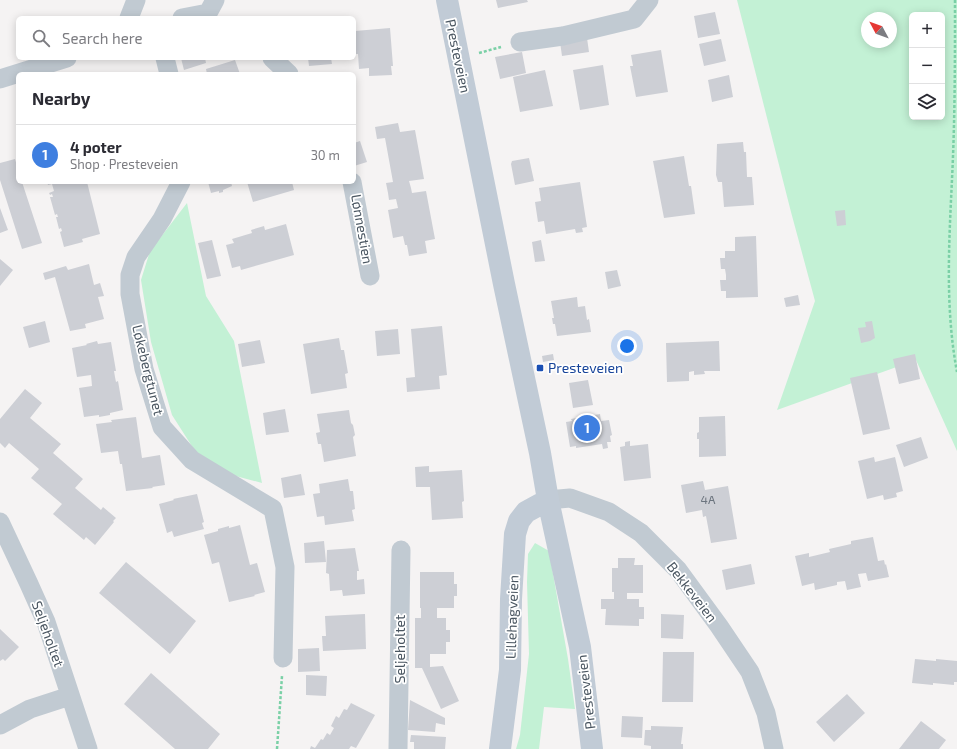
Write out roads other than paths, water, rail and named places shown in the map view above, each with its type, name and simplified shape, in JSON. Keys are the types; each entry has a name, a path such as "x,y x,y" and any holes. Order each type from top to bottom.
{"main road":[{"name":"Presteveien","path":"447,0 540,453 548,500 580,647 592,749"},
{"name":"Lillehagveien","path":"500,749 510,670 515,534 519,521 526,512 548,500"}],"street":[{"path":"129,16 136,0"},
{"path":"520,42 563,36 634,18 649,0"},
{"path":"190,16 213,10"},
{"path":"22,72 61,60"},
{"path":"166,60 168,72"},
{"path":"274,60 287,72"},
{"path":"0,79 16,74"},
{"name":"Løkebergtunet","path":"180,184 162,219 136,257 130,275 130,294 144,369 162,427 192,460 273,508 285,567 283,658"},
{"name":"Lønnestien","path":"352,184 370,276"},
{"name":"Bekkeveien","path":"548,500 570,498 609,512 642,533 678,570 719,626 750,672 766,713 774,749"},
{"name":"Seljeholtet","path":"0,522 46,622 88,749"},
{"name":"Seljeholtet","path":"398,749 401,550"},
{"path":"0,725 30,709 70,696"}],"place":[{"name":"Presteveien","path":"540,368"},
{"name":"4 poter","path":"587,428"}]}
